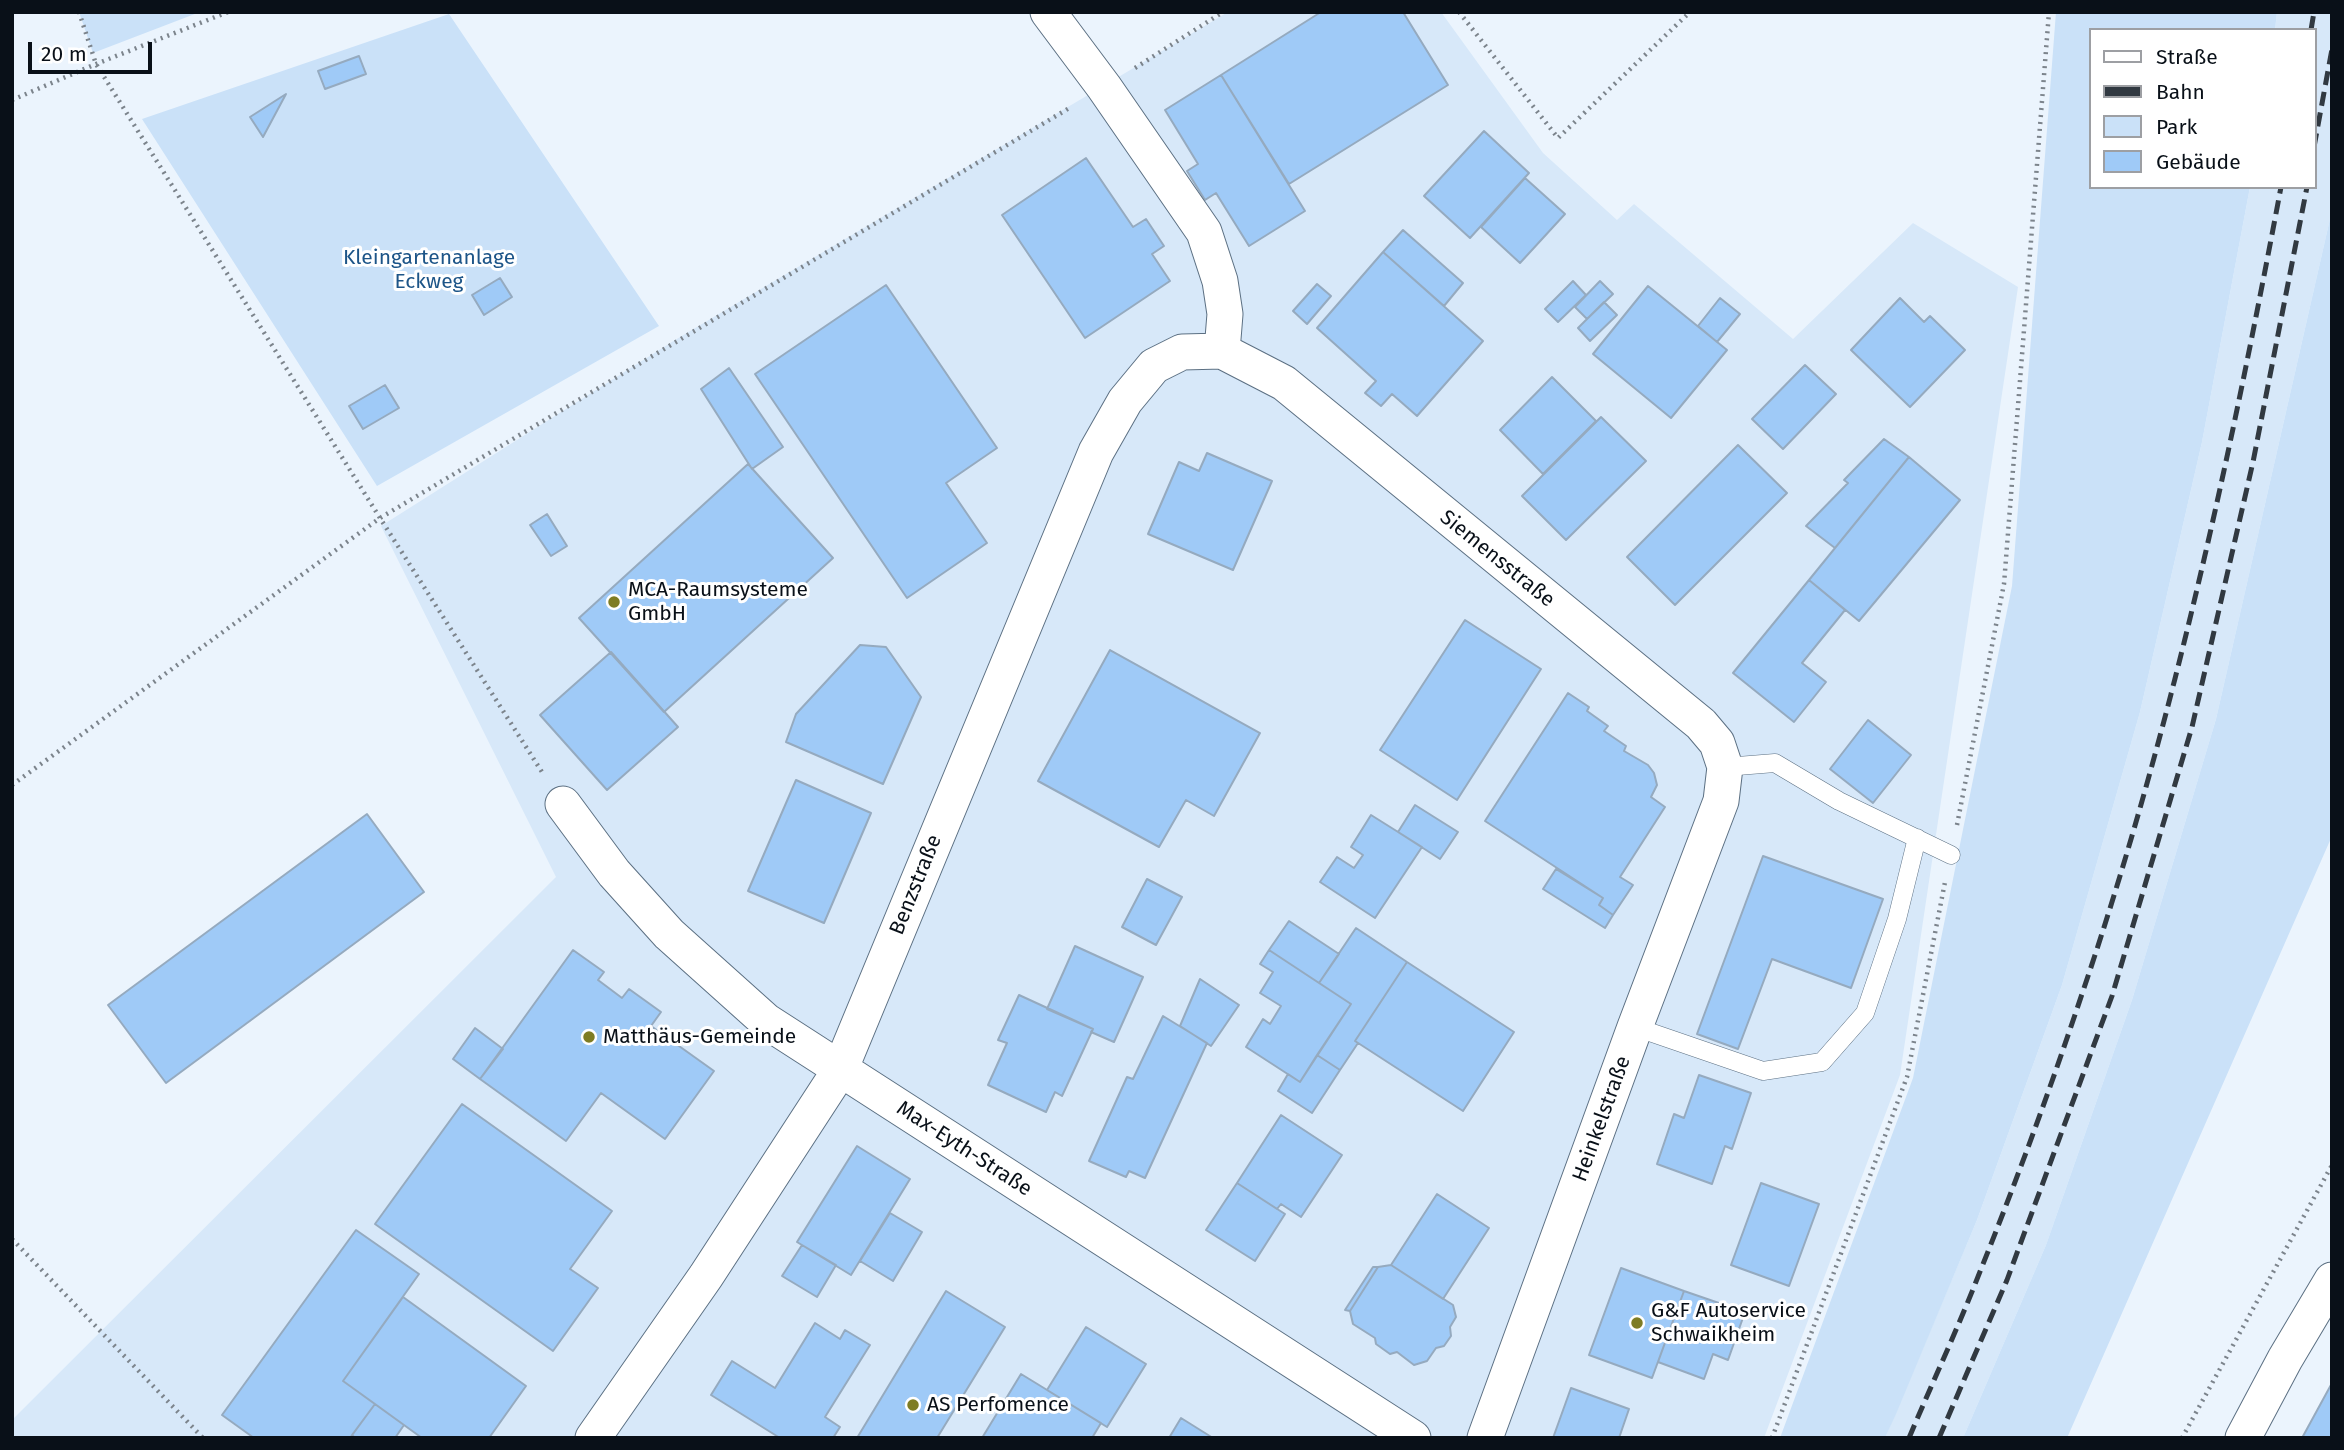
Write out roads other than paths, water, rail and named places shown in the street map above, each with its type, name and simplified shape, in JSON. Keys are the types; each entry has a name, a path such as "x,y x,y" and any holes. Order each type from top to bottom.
{"street":[{"path":"1048,12 1104,87 1204,232 1220,281 1225,314 1222,351"},
{"name":"Siemensstraße","path":"1222,351 1284,383 1701,724 1717,743 1725,767"},
{"name":"Benzstraße","path":"593,1438 706,1276 840,1070 1096,452 1125,401 1154,366 1182,352 1222,351"},
{"name":"Heinkelstraße","path":"1485,1438 1635,1027 1721,801 1725,767"},
{"name":"Max-Eyth-Straße","path":"563,804 614,873 669,934 766,1021 1413,1438"},
{"path":"2243,1438 2285,1359 2332,1280"}],"lane":[{"path":"1725,767 1775,763 1839,801 1951,855"},
{"path":"1635,1027 1763,1070 1822,1062 1865,1013 1897,919 1917,838"}],"railway":[{"path":"2311,28 2314,12"},
{"path":"2316,136 2332,49"},
{"path":"1909,1438 1973,1290 2021,1165 2047,1096 2115,892 2144,793 2196,592 2241,390 2281,189"},
{"path":"1939,1438 2007,1280 2112,996 2192,727 2253,462 2307,189"}],"place":[{"name":"MCA-Raumsysteme GmbH","path":"614,602"},
{"name":"Matthäus-Gemeinde","path":"589,1037"},
{"name":"G&F Autoservice Schwaikheim","path":"1637,1323"},
{"name":"AS Perfomence","path":"913,1405"}],"park label":[{"name":"Kleingartenanlage Eckweg","path":"429,270"}]}
